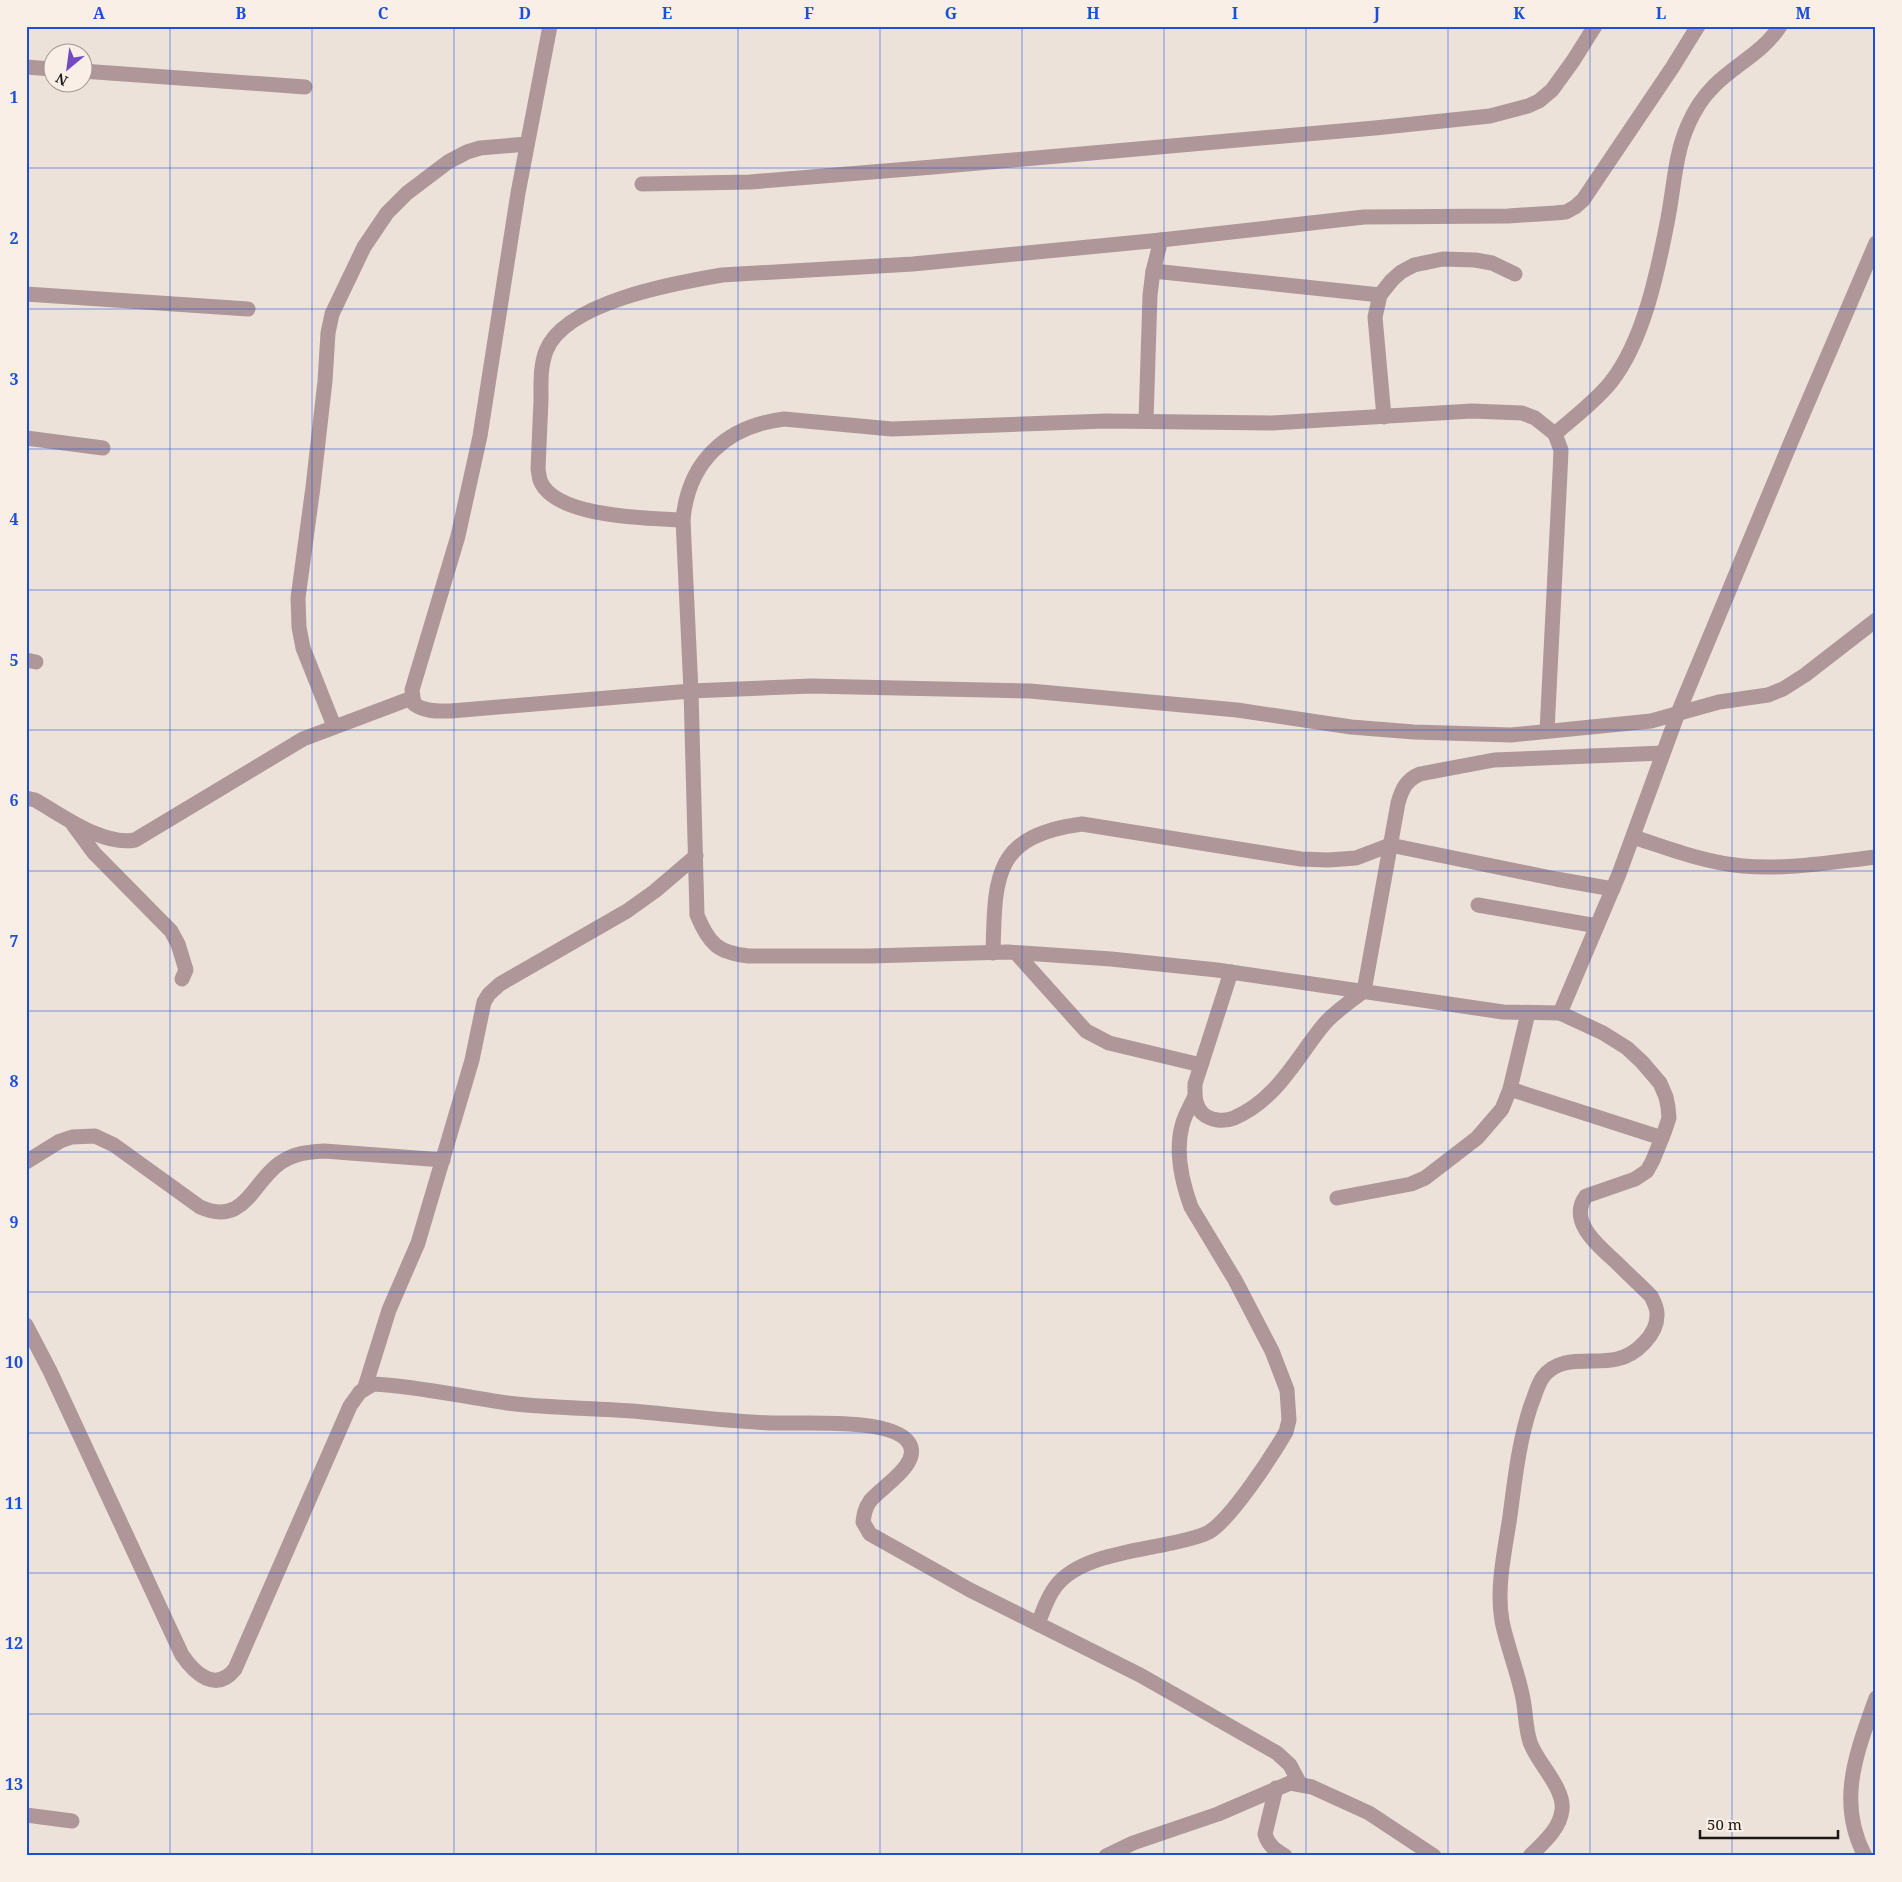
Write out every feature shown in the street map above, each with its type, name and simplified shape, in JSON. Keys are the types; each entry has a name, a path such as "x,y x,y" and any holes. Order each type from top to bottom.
{"street":[{"path":"550,26 518,193 480,436 458,536 414,681 412,698 414,704 419,708 451,711 692,692 811,686 1030,691 1237,710 1351,727 1414,732 1510,734 1652,721 1719,702 1768,695 1783,689 1805,675 1876,620"},
{"path":"642,184 750,182 1375,128 1490,116 1528,106 1539,101 1552,90 1562,78 1595,26"},
{"path":"683,520 603,514 580,508 556,499 548,492 540,480 542,371 546,351 559,332 588,311 616,300 697,279 722,275 913,264 1161,240 1364,217 1508,216 1566,212 1583,200 1698,26"},
{"path":"1555,434 1611,382 1630,352 1644,316 1654,278 1668,219 1679,150 1687,127 1699,104 1714,87 1761,49 1775,35 1780,26"},
{"path":"26,67 42,68"},
{"path":"92,72 305,87"},
{"path":"334,726 303,648 299,627 298,598 313,488 325,381 328,333 332,314 364,247 387,213 407,193 441,166 467,152 480,148 527,144"},
{"path":"1146,421 1150,296 1153,271 1161,240"},
{"path":"1560,1013 1613,889 1678,713 1876,243"},
{"path":"1384,417 1375,317 1380,296 1401,272 1427,261 1459,259 1492,263 1515,274"},
{"path":"1153,271 1380,296"},
{"path":"26,294 248,309"},
{"path":"1530,1856 1556,1828 1562,1810 1562,1801 1531,1744 1527,1730 1523,1697 1502,1614 1500,1596 1519,1447 1537,1389 1549,1370 1570,1362 1616,1360 1628,1356 1637,1350 1652,1332 1658,1316 1651,1296 1591,1239 1581,1220 1581,1209 1586,1196 1629,1182 1647,1171 1669,1118 1666,1097 1660,1083 1627,1048 1603,1033 1560,1013 1503,1012 1231,972 1111,959 993,952 860,956 749,956 730,954 715,945 703,930 698,915 692,692 683,520 688,487 700,465 709,454 728,440 747,429 768,421 784,419 892,429 1146,421 1272,423 1472,411 1508,412 1535,418 1555,434 1561,450 1547,731"},
{"path":"26,438 103,448"},
{"path":"26,798 41,803 71,822 93,832 128,842 135,840 312,734 412,698"},
{"path":"1194,1098 1202,1113 1216,1120 1227,1120 1248,1111 1273,1092 1328,1020 1364,991 1401,792 1411,778 1420,774 1494,760 1663,753"},
{"path":"71,822 94,854 171,931 178,944 186,970 182,980"},
{"path":"993,952 995,897 1004,865 1012,852 1035,836 1062,827 1082,824 1301,859 1356,858 1390,845 1613,889"},
{"path":"1632,837 1718,863 1744,866 1787,866 1876,857"},
{"path":"366,1387 383,1326 418,1243 472,1060 484,1002 489,994 500,984 627,912 696,856"},
{"path":"1478,905 1597,926"},
{"path":"1016,953 1086,1031 1097,1038 1109,1043 1201,1065"},
{"path":"1038,1624 1057,1584 1091,1562 1192,1538 1215,1527 1237,1503 1286,1432 1289,1420 1287,1390 1272,1351 1234,1280 1191,1207 1187,1197 1180,1161 1180,1135 1183,1120 1194,1098 1195,1084 1231,972"},
{"path":"1337,1198 1411,1184 1425,1178 1476,1138 1496,1118 1506,1101 1528,1012"},
{"path":"1510,1089 1662,1138"},
{"path":"26,1162 60,1141 85,1135 96,1136 114,1145 200,1207 210,1211 221,1212 230,1211 246,1201 271,1170 280,1162 306,1152 324,1151 443,1160"},
{"path":"26,1325 50,1371 182,1654 196,1672 203,1677 222,1680 230,1676 235,1669 350,1406 366,1387 373,1384 510,1404 632,1411 770,1423 847,1424 888,1429 904,1437 910,1443 912,1449 911,1458 899,1475 875,1496 866,1508 863,1522 865,1528 877,1540 1140,1675 1277,1754 1290,1765 1300,1784"},
{"path":"1865,1856 1854,1830 1851,1812 1851,1778 1855,1758 1876,1698"},
{"path":"1106,1856 1133,1843 1218,1814 1290,1783 1322,1791 1369,1813 1434,1856"},
{"path":"1276,1788 1265,1834 1272,1847 1285,1856"},
{"path":"26,1815 72,1821"}]}
